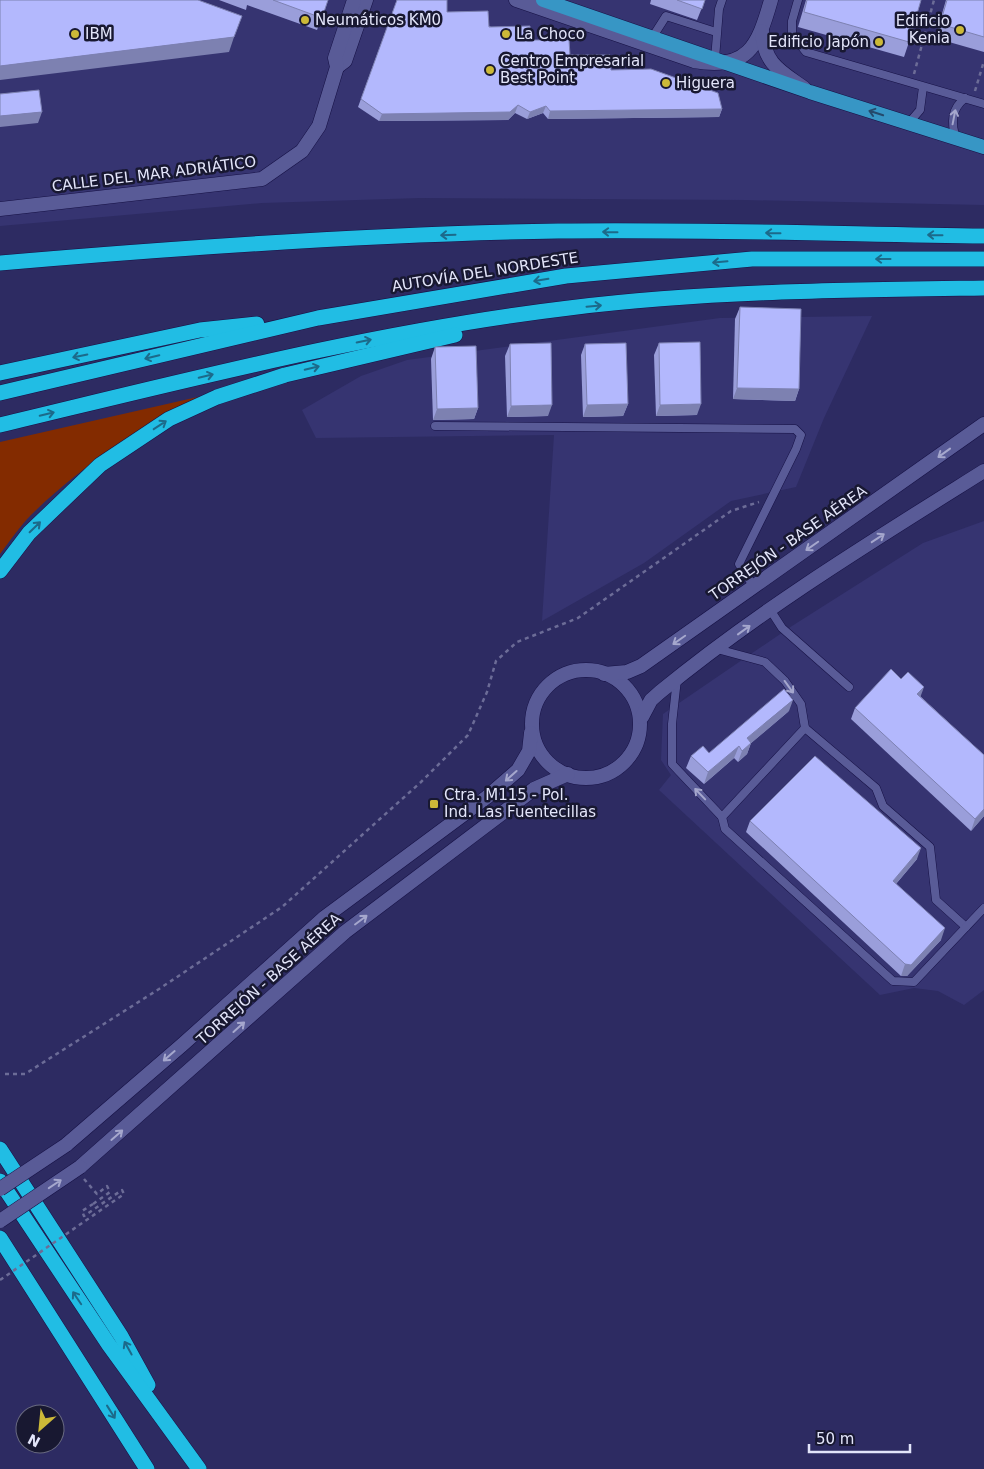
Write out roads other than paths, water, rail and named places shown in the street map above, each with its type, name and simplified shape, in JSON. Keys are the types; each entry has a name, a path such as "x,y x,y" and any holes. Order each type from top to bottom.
{"highway":[{"path":"0,263 171,248 384,237 540,232 984,236"},
{"name":"AUTOVÍA DEL NORDESTE","path":"0,393 318,318 566,276 752,259 984,259"},
{"path":"0,425 383,337 569,308 755,292 984,288"},
{"path":"0,571 29,533 100,465 169,419 217,396 284,374 569,308"},
{"path":"0,373 200,330 318,318"},
{"path":"0,1149 121,1336 177,1437"},
{"path":"0,1181 108,1345 199,1469"},
{"path":"0,1238 147,1469"}],"main road":[{"name":"CALLE DEL MAR ADRIÁTICO","path":"0,209 262,179 302,151 319,126 337,67 335,58 354,0"},
{"name":"CALLE DEL MAR ADRIÁTICO","path":"337,67 345,61 366,0"},
{"path":"516,0 694,61 709,64 747,54 762,30 770,0"},
{"path":"544,0 810,92 984,147"},
{"path":"762,30 763,47 768,59 780,71 810,92"},
{"path":"961,140 984,142"},
{"name":"TORREJÓN - BASE AÉREA","path":"604,674 627,672 641,666 984,424"},
{"path":"642,718 632,695 622,684 604,674 573,671 547,684 532,707 531,733 544,759 568,774 590,778 601,776 623,763 635,750 639,740 642,718 651,700 677,678 770,611 879,537 984,471"},
{"name":"TORREJÓN - BASE AÉREA","path":"0,1189 66,1145 182,1045 325,917 500,786 518,770 528,751 531,733"},
{"name":"TORREJÓN - BASE AÉREA","path":"0,1221 81,1166 345,932 534,789 568,774"}],"lane":[{"path":"721,61 716,32 722,0"},
{"path":"798,0 792,21 792,34 806,52 984,104"},
{"path":"652,38 666,16 716,32"},
{"path":"908,124 920,110 923,86"},
{"path":"961,140 952,128 955,110 969,100"},
{"path":"435,426 796,430 801,435 739,564 754,587"},
{"path":"770,611 782,628 849,687"},
{"path":"717,649 765,662 785,681 801,704 805,728 876,788 883,806 930,847 936,900 966,927"},
{"path":"677,678 672,724 672,764 722,817 725,829 893,981 914,982 984,908"},
{"path":"722,817 805,728"}],"place":[{"name":"Neumáticos KM0","path":"305,20"},
{"name":"Edificio Kenia","path":"960,30"},
{"name":"IBM","path":"75,34"},
{"name":"La Choco","path":"506,34"},
{"name":"Edificio Japón","path":"879,42"},
{"name":"Centro Empresarial Best Point","path":"490,70"},
{"name":"Higuera","path":"666,83"},
{"name":"Ctra. M115 - Pol. Ind. Las Fuentecillas","path":"434,804"}]}
